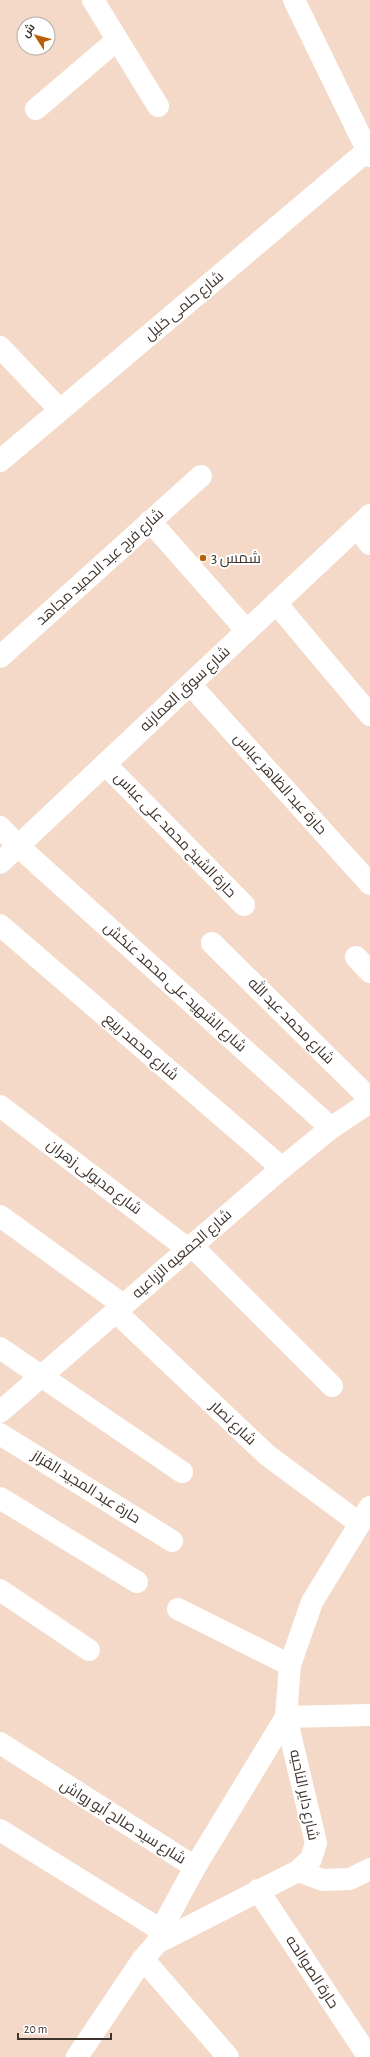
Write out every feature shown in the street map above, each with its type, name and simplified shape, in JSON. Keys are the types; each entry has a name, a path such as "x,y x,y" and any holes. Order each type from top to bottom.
{"street":[{"path":"93,0 158,106"},
{"path":"294,0 369,153"},
{"path":"36,109 117,40"},
{"name":"شارع حلمى خليل","path":"0,461 369,153"},
{"path":"0,347 60,410"},
{"name":"شارع فرج عبد الحميد مجاهد","path":"0,657 201,476"},
{"path":"150,521 246,631"},
{"name":"شارع سوق العمارنه","path":"0,863 276,603 366,529"},
{"path":"276,603 370,715"},
{"name":"حارة عبد الظاهر عباس","path":"190,684 370,884"},
{"name":"حارة الشيخ محمد على عباس","path":"105,764 244,905"},
{"name":"شارع الشهيد على محمد عنكش","path":"0,827 18,846 331,1128"},
{"name":"شارع محمد ربيع","path":"0,925 282,1168"},
{"name":"شارع محمد عبد الله","path":"212,943 370,1101"},
{"name":"شارع الجمعيه الزراعيه","path":"0,1412 282,1168 331,1128 370,1101"},
{"name":"شارع مدبولى زهران","path":"0,1106 189,1247 332,1386"},
{"name":"شارع نصار","path":"0,1216 120,1309 267,1455 364,1515"},
{"path":"0,1348 182,1472"},
{"name":"حارة عبد المجيد القزاز","path":"0,1434 172,1541"},
{"path":"0,1498 137,1582"},
{"name":"شارع داير الناحيه","path":"77,2057 154,1944 298,1871 311,1859 316,1843 286,1717 290,1665 312,1602 364,1515"},
{"path":"0,1590 89,1650"},
{"path":"178,1610 290,1665"},
{"path":"195,1867 286,1717 370,1715"},
{"name":"شارع سيد صالح أبو رواش","path":"0,1743 195,1867 154,1944"},
{"path":"0,1830 154,1944 228,2057"},
{"path":"298,1871 323,1880 350,1879 370,1869"},
{"name":"حارة الصوالحه","path":"258,1890 366,2053"}],"place":[{"name":"شمس 3","path":"203,558"}]}
